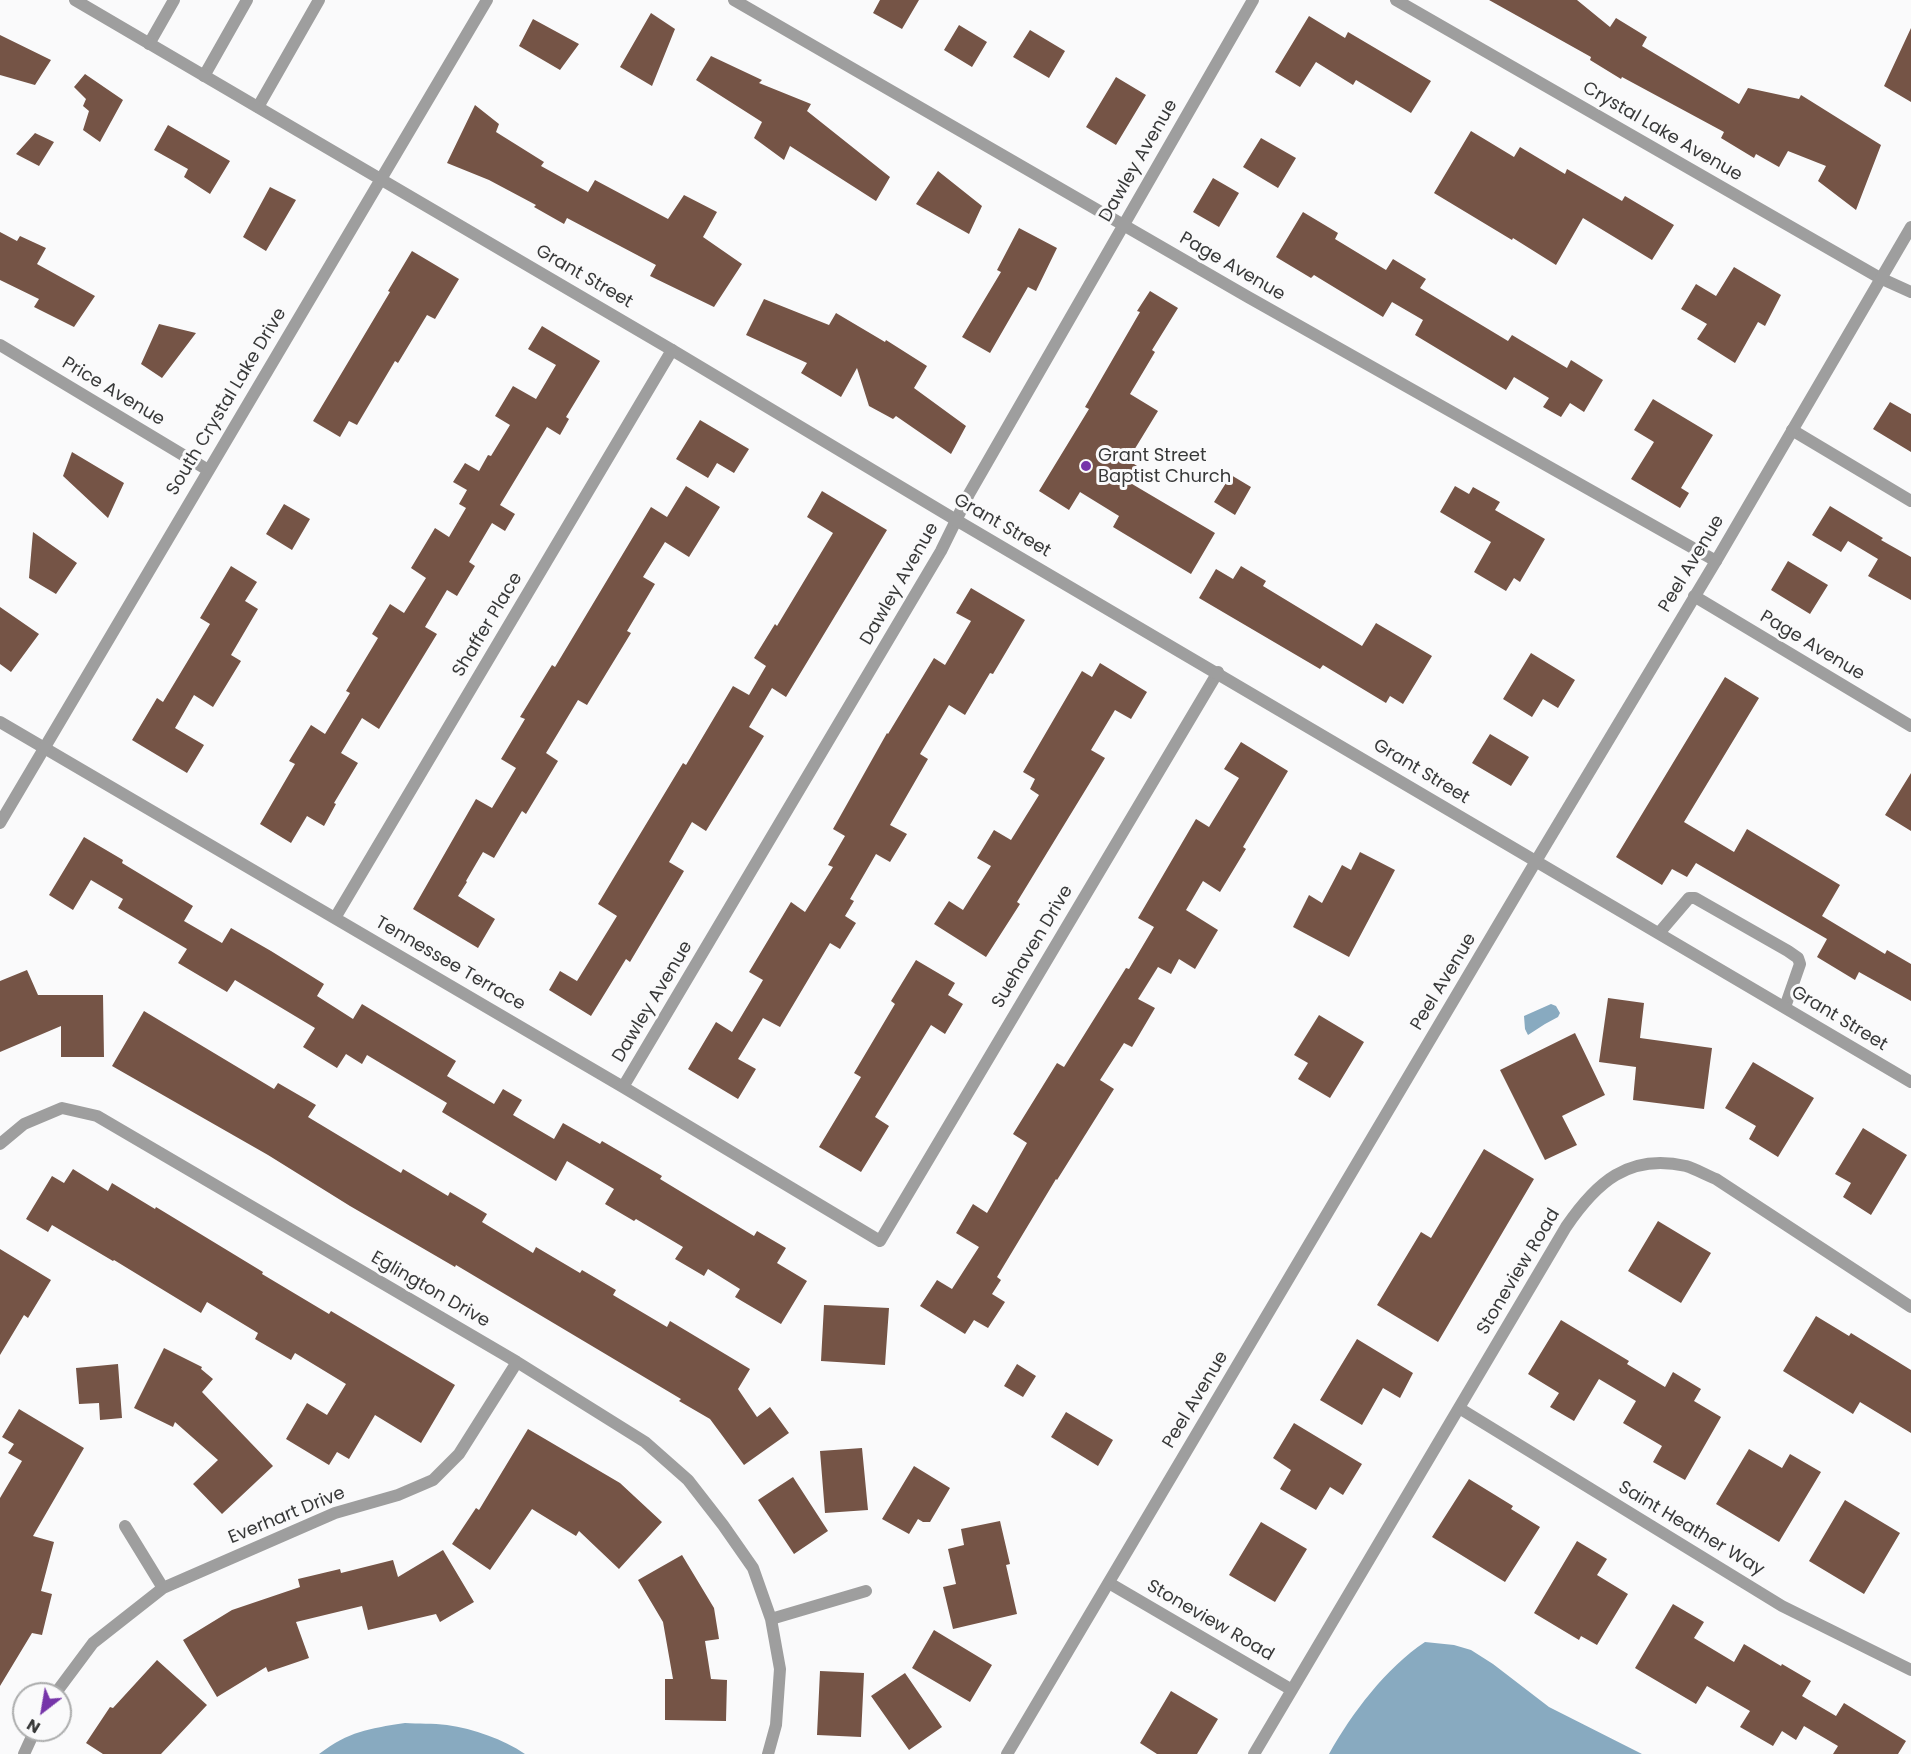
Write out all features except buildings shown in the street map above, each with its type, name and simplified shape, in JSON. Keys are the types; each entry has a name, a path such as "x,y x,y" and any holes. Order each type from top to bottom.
{"street":[{"name":"Grant Street","path":"75,0 1911,1082"},
{"path":"149,44 174,0"},
{"path":"204,76 247,0"},
{"path":"258,107 319,0"},
{"name":"South Crystal Lake Drive","path":"0,823 487,0"},
{"name":"Page Avenue","path":"734,0 1123,225 1716,561"},
{"name":"Dawley Avenue","path":"623,1087 941,551 969,494 1253,0"},
{"name":"Crystal Lake Avenue","path":"1396,0 1880,278 1911,292"},
{"name":"Peel Avenue","path":"1007,1754 1716,561 1911,227"},
{"name":"Price Avenue","path":"0,345 208,470"},
{"name":"Shaffer Place","path":"335,918 672,350"},
{"path":"1792,430 1911,501"},
{"name":"Page Avenue","path":"1694,597 1911,726"},
{"name":"Suehaven Drive","path":"879,1241 1218,672"},
{"name":"Tennessee Terrace","path":"0,722 623,1087 879,1241"},
{"path":"1659,933 1689,898 1695,898 1778,945 1798,958 1800,964 1785,1007"},
{"name":"Eglington Drive","path":"0,1144 24,1124 62,1108 97,1116 517,1362 645,1442 688,1480 753,1568 771,1618 780,1669 776,1725 768,1754"},
{"name":"Stoneview Road","path":"1254,1754 1566,1227 1583,1202 1603,1183 1629,1168 1657,1162 1688,1167 1716,1179 1911,1307"},
{"name":"Everhart Drive","path":"64,1682 93,1643 163,1588 336,1513 398,1495 433,1480 459,1454 517,1362"},
{"name":"Saint Heather Way","path":"1459,1408 1782,1606 1911,1670"},
{"path":"125,1526 163,1588"},
{"name":"Stoneview Road","path":"1109,1583 1292,1690"},
{"path":"771,1618 866,1591"}],"water":[{"path":"1551,1004 1556,1006 1560,1013 1558,1017 1528,1035 1524,1016"},
{"path":"1425,1642 1454,1645 1471,1650 1549,1707 1642,1754 1329,1754 1371,1692 1397,1665"},
{"path":"405,1723 442,1724 467,1729 498,1739 525,1754 319,1754 340,1740 359,1732"}],"place":[{"name":"Grant Street Baptist Church","path":"1086,466"}]}
